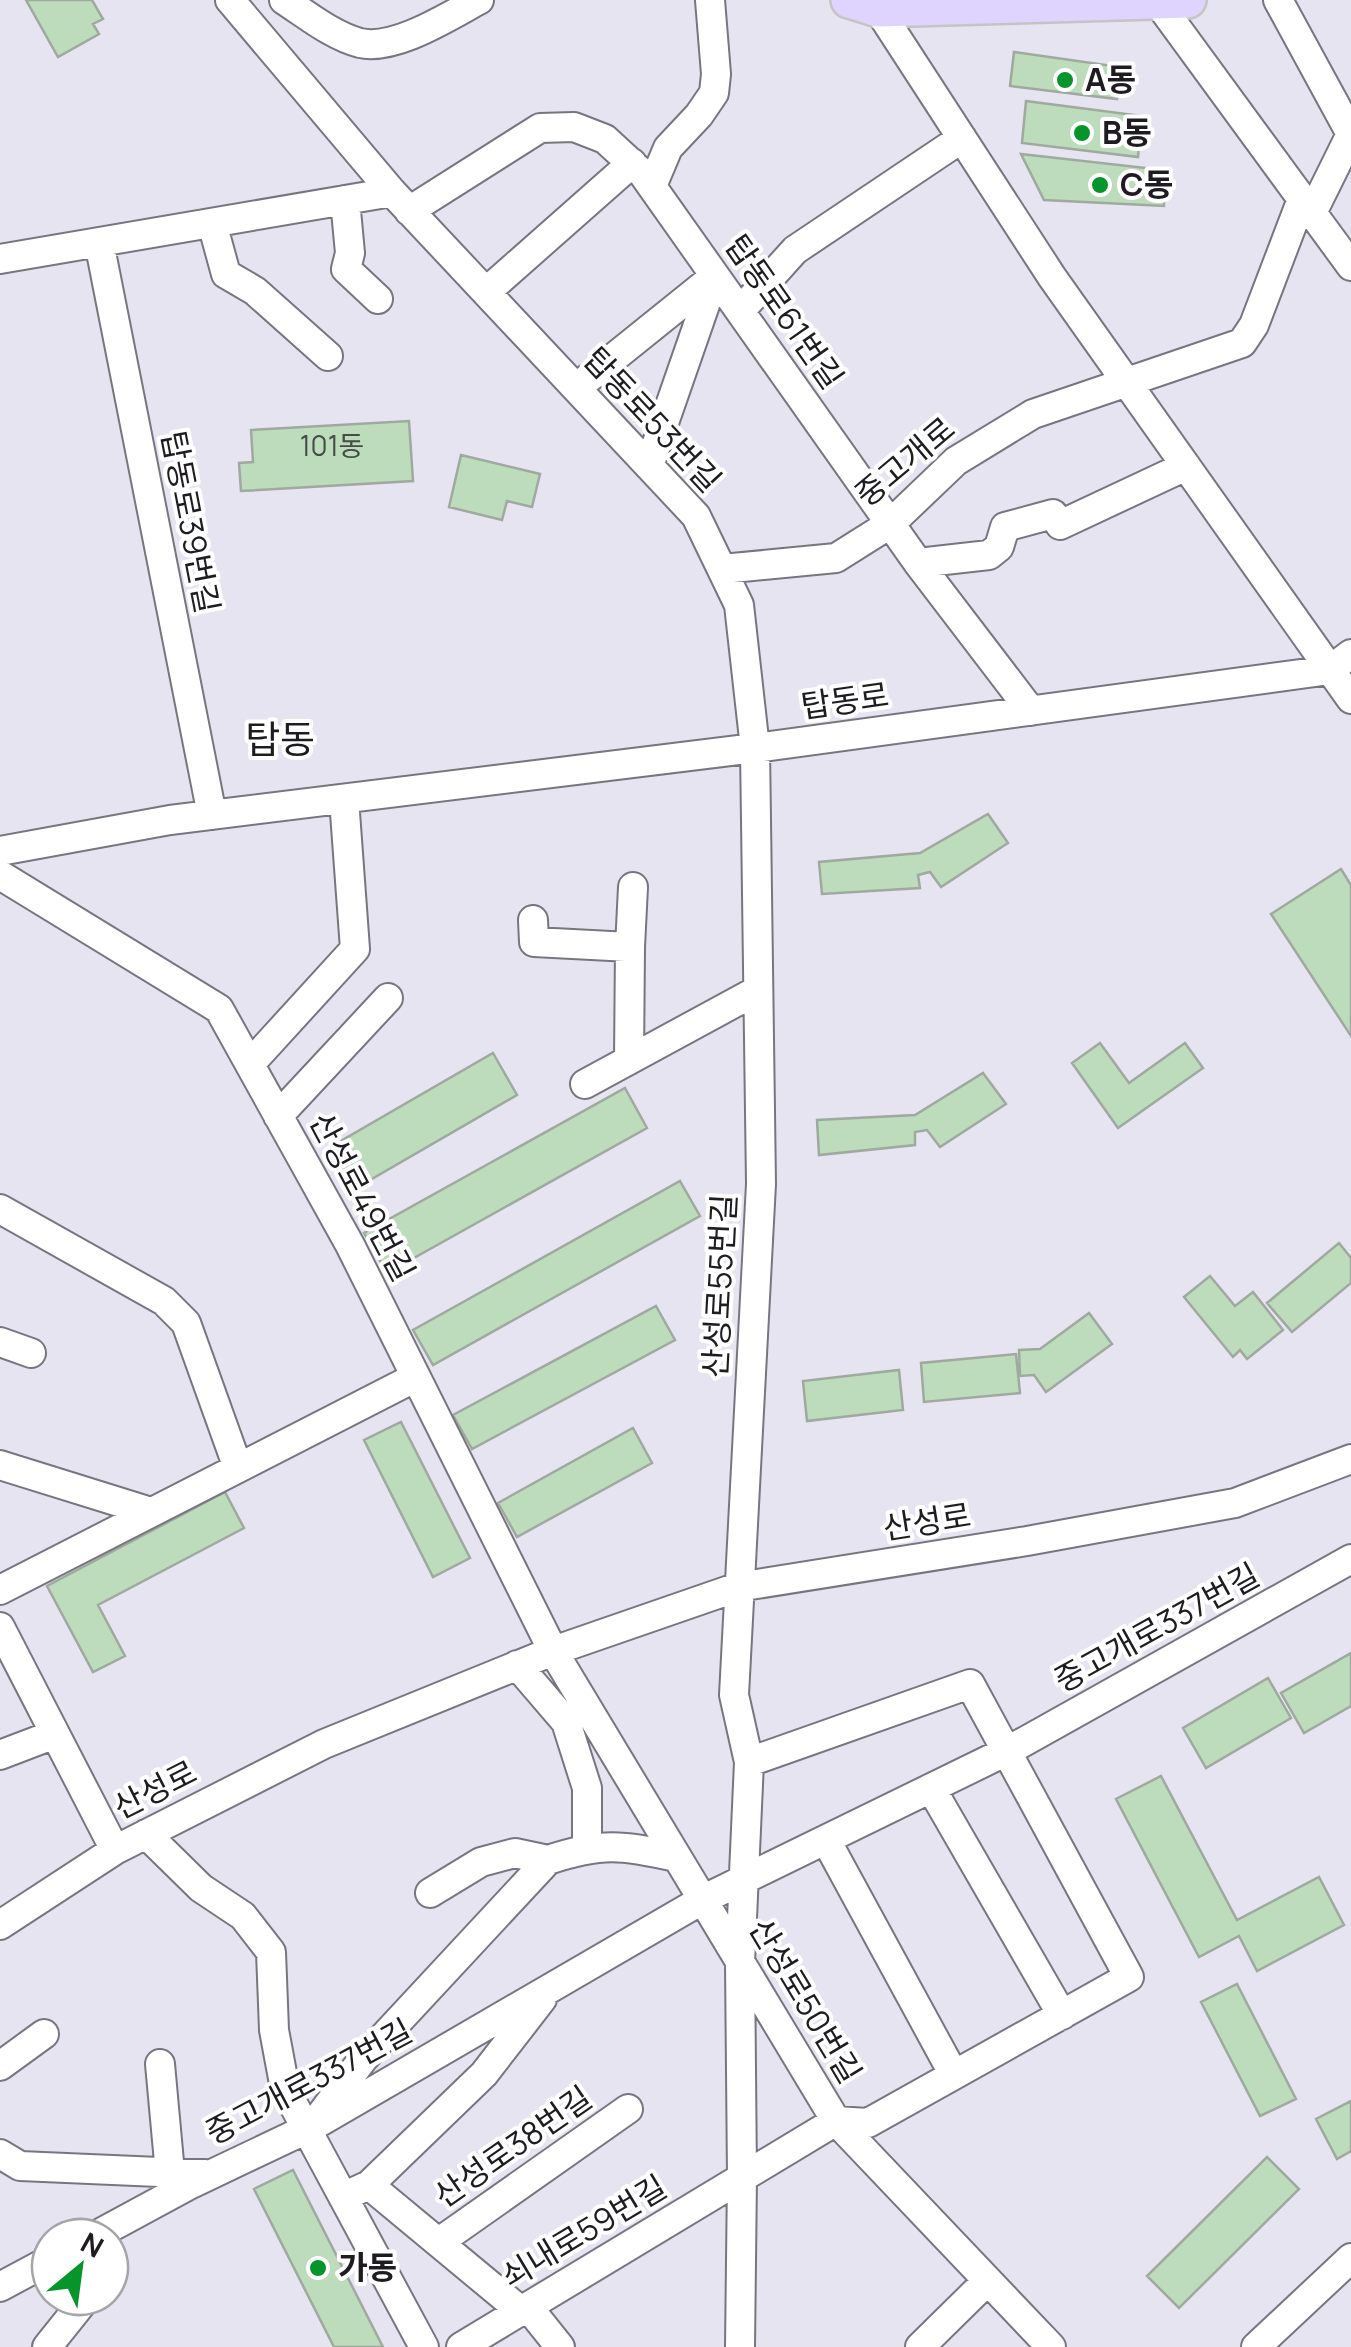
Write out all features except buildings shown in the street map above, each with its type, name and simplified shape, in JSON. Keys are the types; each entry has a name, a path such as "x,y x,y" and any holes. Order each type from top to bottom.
{"main road":[{"path":"864,5 1188,0"}],"street":[{"name":"탑동로53번길","path":"230,0 400,202 696,516 739,605 755,748"},
{"path":"284,0 363,44 396,40 471,4"},
{"path":"652,186 668,148 699,116 714,93 710,0"},
{"name":"중고개로","path":"722,569 836,558 890,524 956,461 1033,414 1242,343 1254,325 1307,206 1350,134 1278,0"},
{"path":"1157,1 1351,266"},
{"path":"864,5 962,138 1052,277 1186,466 1341,662 1351,699"},
{"name":"탑동로61번길","path":"400,202 540,128 574,127 605,139 652,186 918,563 1032,710"},
{"path":"740,311 795,250 962,138"},
{"path":"486,292 632,164"},
{"path":"345,200 350,252 346,269 378,299"},
{"path":"0,259 345,200 400,202"},
{"path":"212,223 226,274 255,291 328,356"},
{"name":"탑동로39번길","path":"99,242 212,815"},
{"path":"576,388 716,276"},
{"path":"650,466 716,276"},
{"path":"918,563 988,555 999,547 1004,528 1053,514 1060,525 1186,466"},
{"name":"탑동로","path":"0,851 212,815 755,748 1341,662"},
{"name":"산성로55번길","path":"740,1963 750,1762 734,1695 761,1184 755,748"},
{"path":"250,1064 355,949 344,799"},
{"name":"산성로49번길","path":"0,876 219,1009 350,1245 552,1650"},
{"path":"629,1060 633,887"},
{"path":"533,931 630,947"},
{"path":"585,1084 758,990"},
{"path":"278,1116 388,998"},
{"path":"0,1209 164,1301 186,1323 238,1468"},
{"path":"0,1342 30,1352"},
{"path":"0,1590 416,1377"},
{"name":"산성로","path":"0,1924 116,1850 324,1744 552,1650 738,1587 1235,1503 1351,1458"},
{"path":"0,1465 151,1512"},
{"name":"중고개로337번길","path":"130,2218 309,2128 702,1900 1005,1752 1346,1562"},
{"path":"0,1627 116,1850"},
{"name":"산성로50번길","path":"552,1650 836,2121 1051,2347"},
{"path":"517,1666 566,1722 587,1788 586,1847"},
{"path":"750,1762 970,1684 1005,1752"},
{"path":"0,1755 56,1734"},
{"name":"쇠내로59번길","path":"462,2347 836,2121 868,2123 1129,1977 1005,1752"},
{"path":"932,1788 1062,2015"},
{"path":"146,1834 202,1888 243,1916 271,1952 274,2030 285,2089 424,2347"},
{"path":"826,1840 954,2075"},
{"path":"309,2128 363,2059 548,1860 586,1847 631,1847 676,1857"},
{"path":"430,1893 481,1862 515,1853 548,1860"},
{"path":"740,1963 740,2347"},
{"name":"중고개로337번길","path":"342,2197 369,2185 484,2074 551,1987"},
{"path":"0,2066 44,2034"},
{"path":"160,2064 170,2173"},
{"name":"산성로38번길","path":"438,2242 628,2109"},
{"path":"0,2154 20,2166 211,2174"},
{"name":"산성로38번길","path":"369,2185 525,2309 560,2347"},
{"path":"1256,2347 1351,2258"},
{"path":"0,2287 30,2271"},
{"path":"920,2347 986,2281"},
{"path":"46,2347 71,2317"}],"place":[{"name":"A동","path":"1065,80"},
{"name":"B동","path":"1082,133"},
{"name":"C동","path":"1100,185"},
{"name":"가동","path":"318,2268"}],"district":[{"name":"탑동","path":"280,740"}]}
